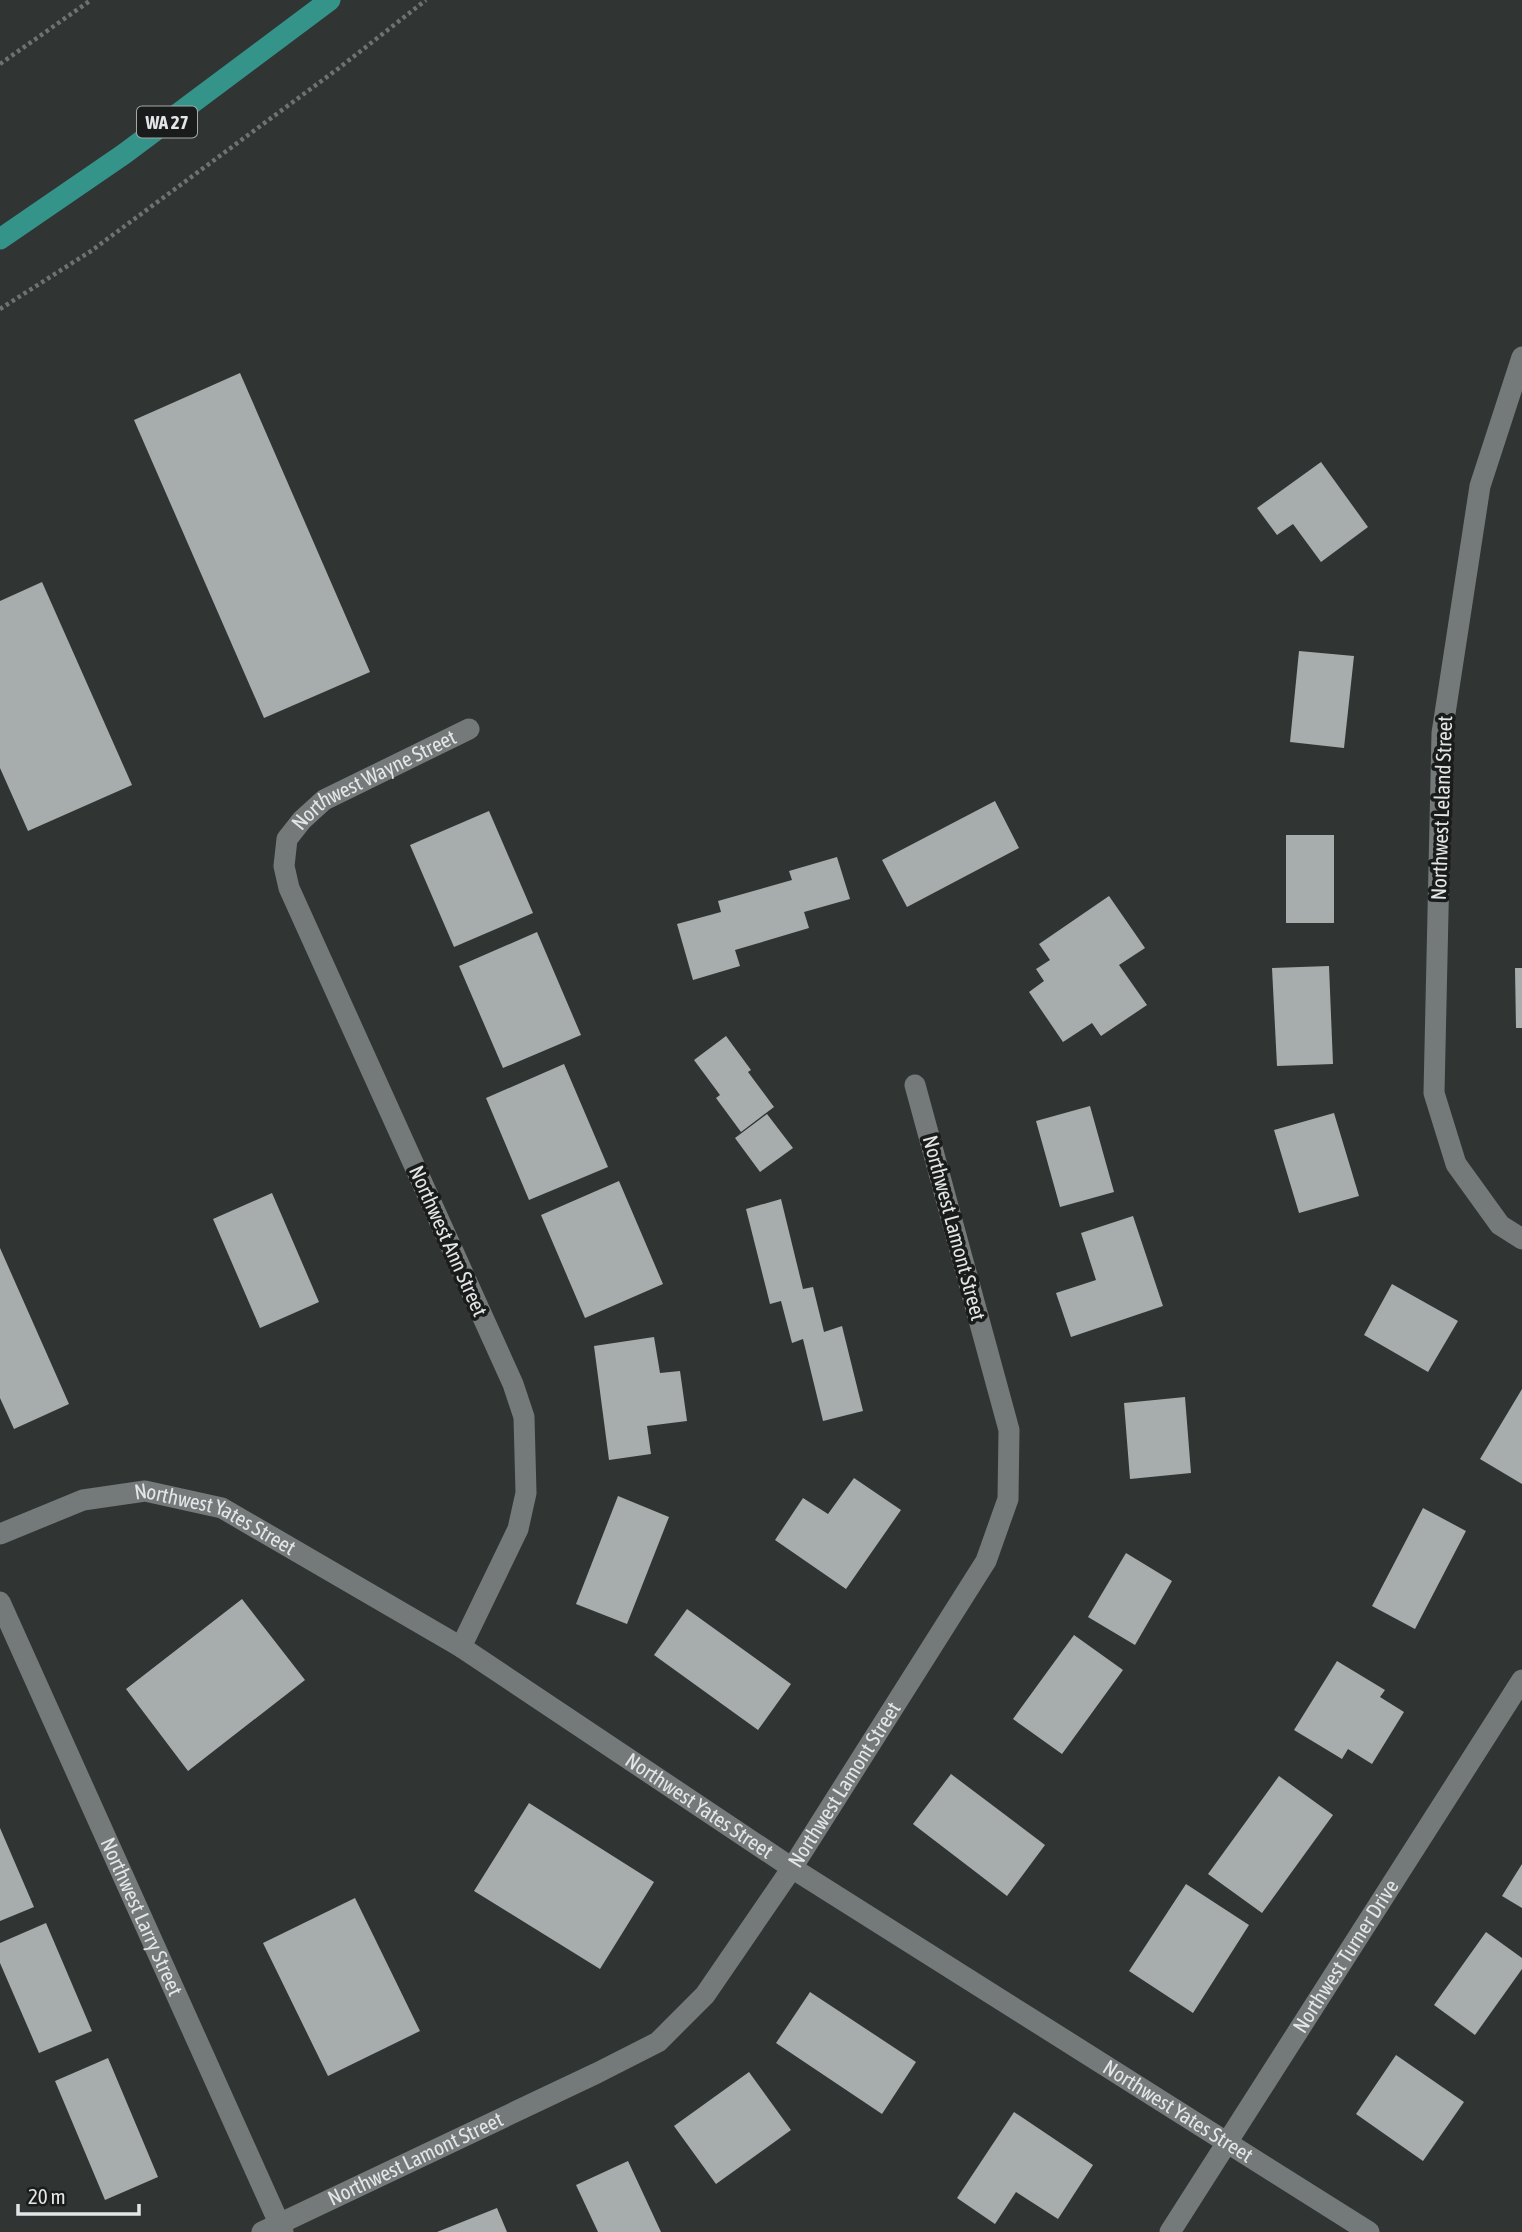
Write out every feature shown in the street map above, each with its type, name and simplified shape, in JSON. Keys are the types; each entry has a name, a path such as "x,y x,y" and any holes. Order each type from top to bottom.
{"main road":[{"name":"WA 27","path":"0,239 124,154 330,0"}],"street":[{"name":"Northwest Leland Street","path":"1522,357 1480,486 1442,733 1434,1093 1456,1164 1500,1225 1522,1239"},
{"name":"Northwest Wayne Street","path":"287,839 302,820 324,800 469,729"},
{"name":"Northwest Ann Street","path":"287,839 284,866 289,888 513,1384 524,1417 526,1493 519,1529 461,1647"},
{"name":"Northwest Lamont Street","path":"275,2229 658,2042 705,1996 792,1867 986,1561 1008,1499 1009,1430 915,1085"},
{"name":"Northwest Yates Street","path":"0,1534 83,1500 145,1491 222,1508 461,1647 792,1867 1369,2232"},
{"name":"Northwest Larry Street","path":"0,1602 275,2229"},
{"name":"Northwest Turner Drive","path":"1170,2232 1522,1680"}],"path":[{"path":"0,64 92,0"},
{"path":"0,309 90,251 329,76 426,0"}],"building":[{"path":"240,373 370,672 264,718 134,420"},
{"path":"1321,462 1368,527 1321,562 1293,524 1277,535 1257,508"},
{"path":"42,582 132,785 28,831 0,768 0,601"},
{"path":"1299,651 1354,656 1344,748 1290,742"},
{"path":"995,801 1019,848 907,907 882,860"},
{"path":"489,811 533,913 454,947 410,845"},
{"path":"1286,835 1334,835 1334,923 1286,923"},
{"path":"837,857 850,899 804,912 809,928 735,950 740,966 693,980 677,924 721,912 718,901 792,880 789,871"},
{"path":"1109,896 1145,948 1119,965 1147,1005 1101,1036 1092,1023 1063,1042 1029,992 1044,981 1036,969 1050,960 1039,944"},
{"path":"537,932 581,1035 503,1068 459,966"},
{"path":"1329,966 1333,1064 1277,1066 1272,968"},
{"path":"1515,968 1522,968 1522,1028 1516,1028"},
{"path":"726,1036 774,1107 741,1132 716,1098 720,1095 694,1060"},
{"path":"564,1064 608,1167 529,1200 486,1098"},
{"path":"1090,1106 1114,1192 1060,1207 1036,1121"},
{"path":"1334,1113 1359,1196 1299,1213 1274,1130"},
{"path":"767,1114 793,1148 760,1172 735,1138"},
{"path":"619,1181 663,1284 585,1318 541,1215"},
{"path":"272,1193 319,1302 260,1328 213,1219"},
{"path":"781,1199 803,1289 813,1287 824,1332 842,1326 863,1411 823,1421 803,1339 792,1343 781,1301 770,1304 746,1209"},
{"path":"1133,1216 1163,1306 1071,1337 1056,1293 1096,1280 1081,1233"},
{"path":"0,1248 69,1404 14,1429 0,1398"},
{"path":"1392,1284 1458,1321 1428,1372 1364,1335"},
{"path":"654,1337 660,1373 680,1371 687,1421 647,1426 651,1454 609,1460 594,1346"},
{"path":"1522,1389 1522,1484 1480,1459"},
{"path":"1185,1397 1191,1473 1130,1479 1124,1403"},
{"path":"854,1478 901,1510 846,1589 775,1540 803,1498 828,1514"},
{"path":"618,1496 669,1517 627,1624 576,1604"},
{"path":"1423,1508 1466,1531 1415,1629 1372,1606"},
{"path":"1126,1553 1172,1581 1135,1645 1088,1617"},
{"path":"242,1599 305,1680 188,1771 126,1689"},
{"path":"687,1609 791,1684 758,1730 654,1655"},
{"path":"1074,1635 1123,1670 1062,1754 1013,1719"},
{"path":"1337,1661 1385,1690 1380,1697 1404,1712 1372,1764 1348,1749 1342,1759 1294,1730"},
{"path":"951,1774 1045,1845 1007,1896 913,1824"},
{"path":"1279,1776 1333,1815 1262,1913 1208,1874"},
{"path":"529,1803 654,1882 600,1969 474,1891"},
{"path":"0,1828 34,1907 0,1921"},
{"path":"1522,1864 1522,1908 1502,1896"},
{"path":"1186,1884 1249,1925 1193,2013 1129,1971"},
{"path":"355,1898 420,2031 328,2076 263,1943"},
{"path":"46,1923 92,2031 39,2053 0,1963 0,1943"},
{"path":"1486,1932 1522,1958 1522,1969 1475,2035 1434,2005"},
{"path":"810,1992 916,2062 882,2114 776,2043"},
{"path":"1396,2055 1464,2102 1423,2161 1356,2114"},
{"path":"108,2058 158,2177 105,2200 55,2081"},
{"path":"749,2072 791,2130 716,2184 674,2126"},
{"path":"1014,2112 1093,2165 1058,2219 1016,2192 995,2224 957,2198"},
{"path":"628,2161 661,2232 598,2232 576,2185"},
{"path":"497,2208 507,2232 437,2232"}]}
